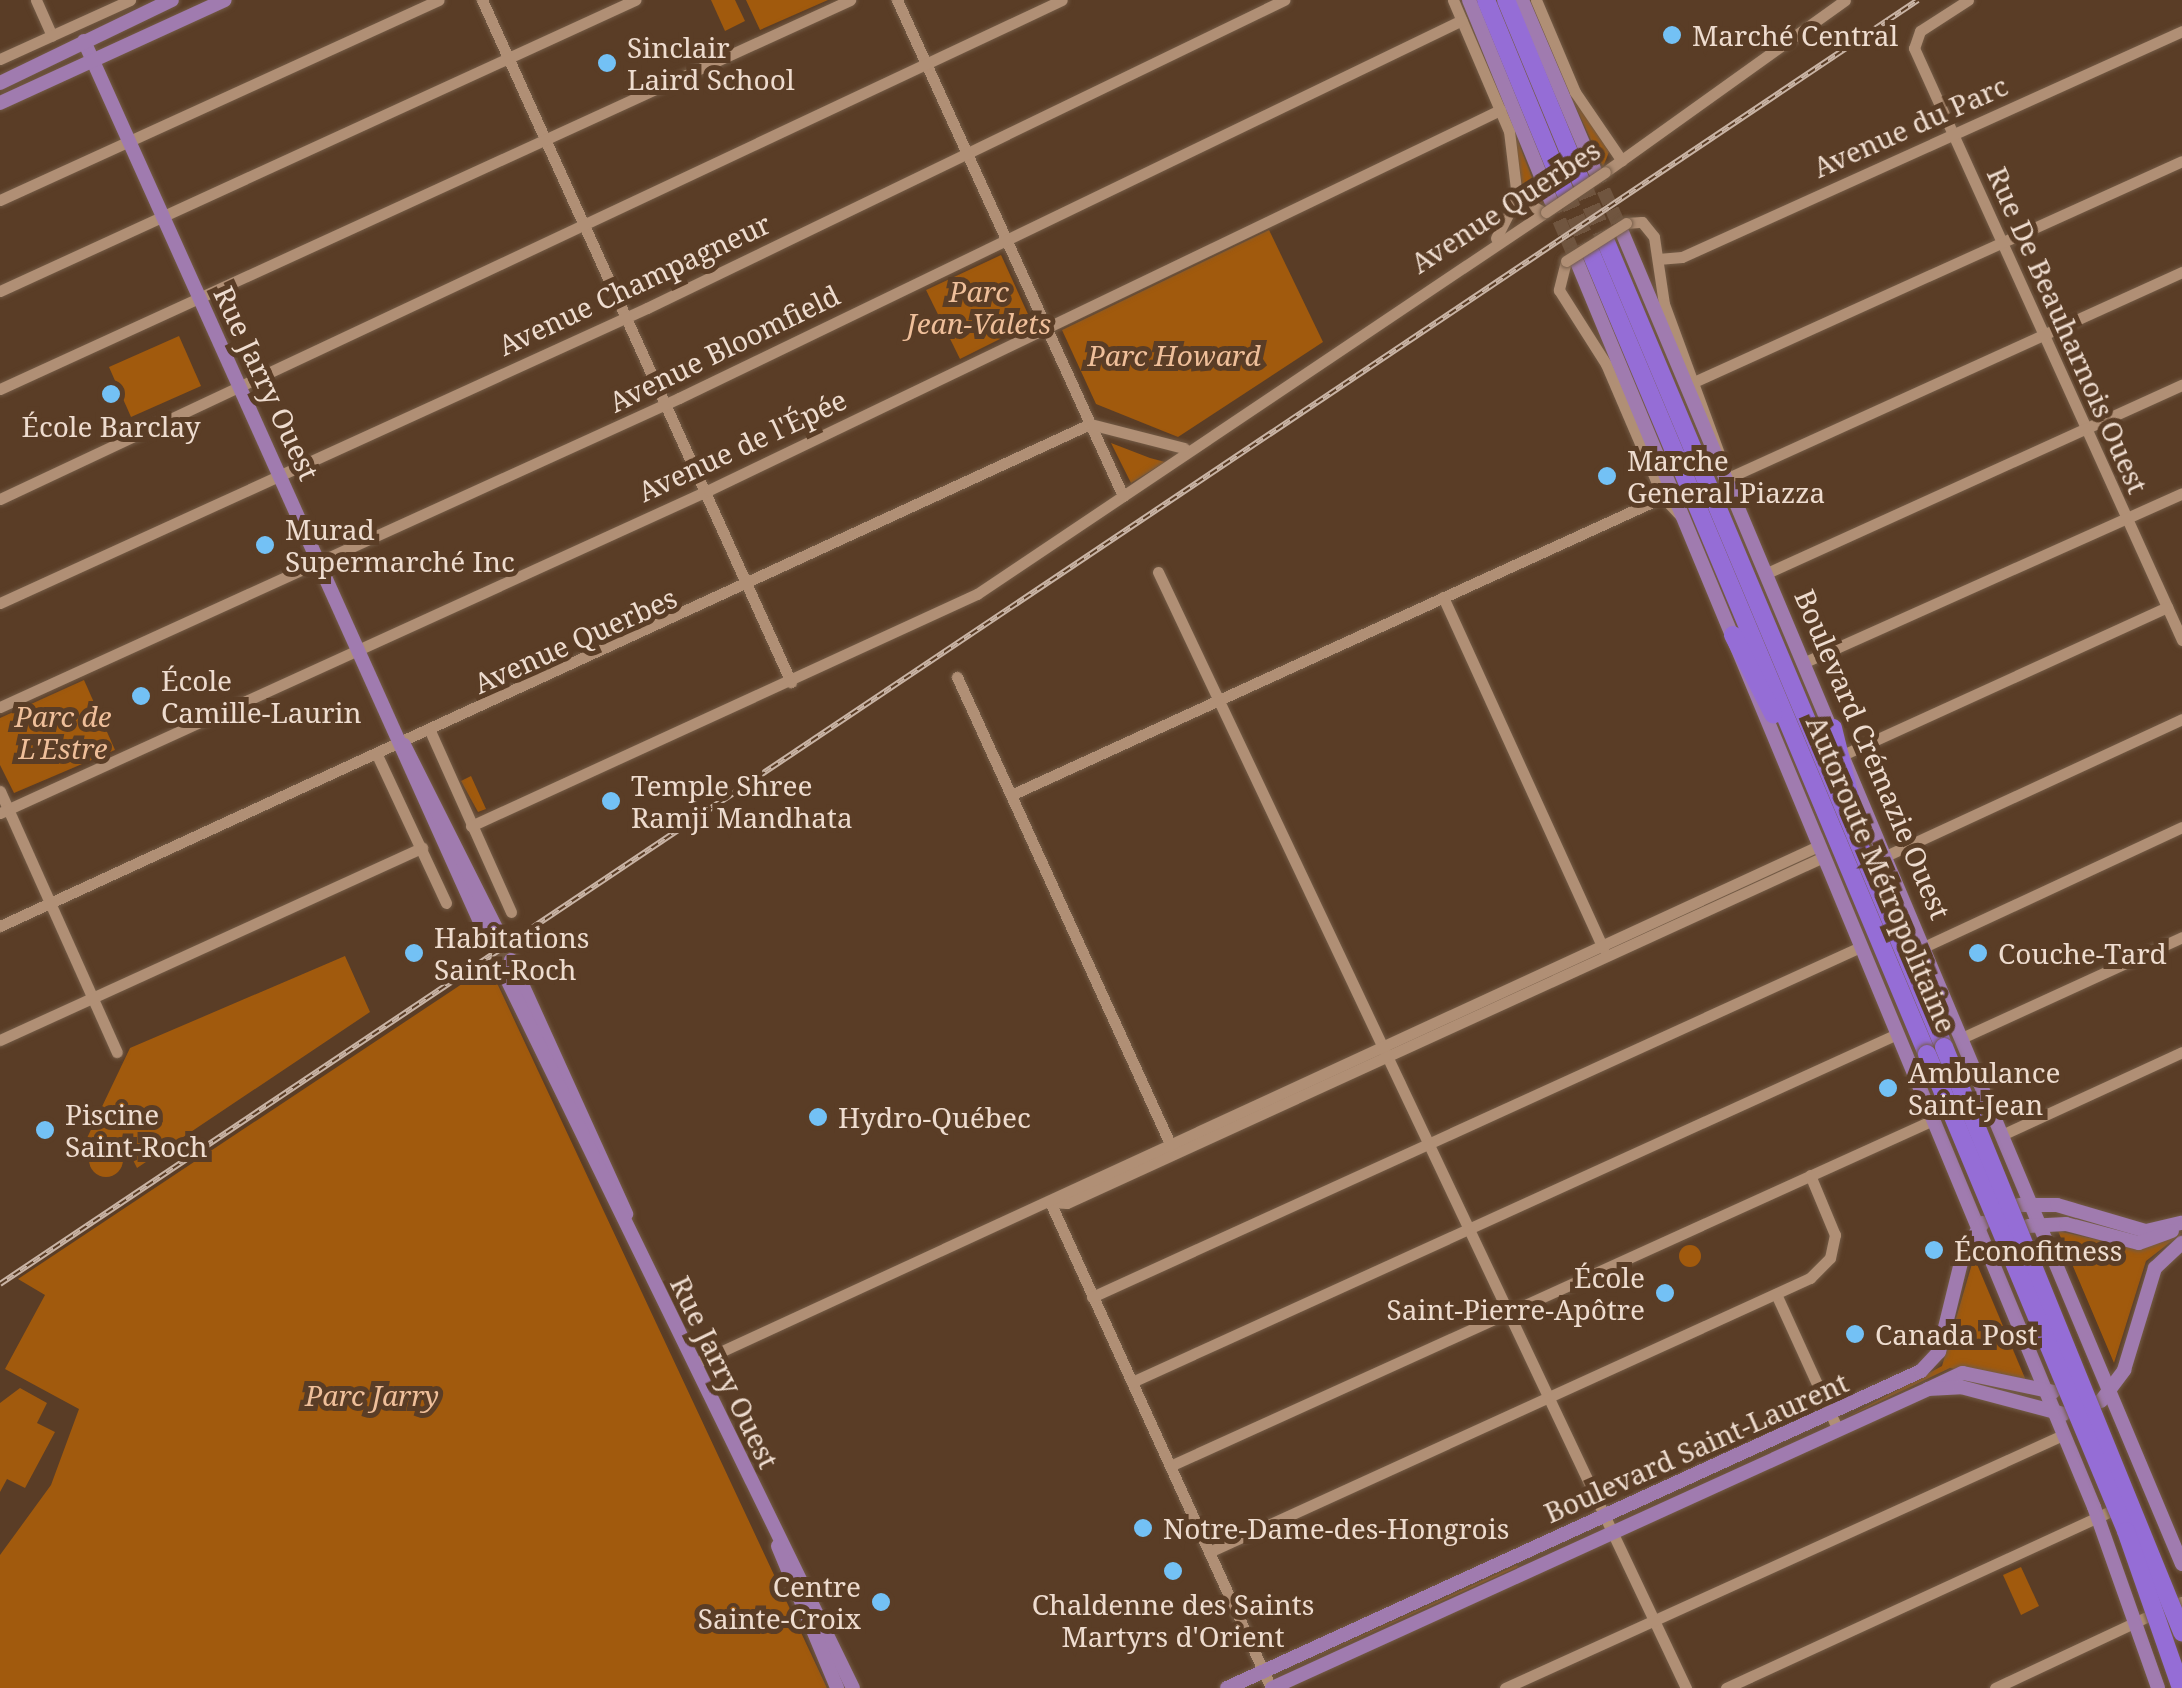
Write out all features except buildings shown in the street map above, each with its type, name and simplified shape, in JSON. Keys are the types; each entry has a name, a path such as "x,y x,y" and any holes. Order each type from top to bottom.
{"highway":[{"path":"1486,0 1554,202"},
{"path":"1506,0 1594,175"},
{"name":"Autoroute Métropolitaine","path":"1598,245 1833,830 1935,1050 2182,1632"},
{"name":"Autoroute Métropolitaine","path":"1598,245 1872,877 1935,1050 2126,1531 2181,1688"},
{"path":"1733,636 1833,830"},
{"path":"1832,728 1872,877"}],"main road":[{"path":"0,83 172,0"},
{"path":"0,102 225,0"},
{"path":"1469,0 1554,202"},
{"path":"1522,0 1594,175"},
{"name":"Rue Jarry Ouest","path":"84,41 490,931"},
{"path":"1598,245 1685,520 1856,949 1960,1189 1982,1224 2016,1321 2062,1413 2063,1435 2103,1514 2143,1619 2158,1688"},
{"name":"Boulevard Crémazie Ouest","path":"1598,245 1728,478 2006,1133 2027,1204 2073,1299 2095,1370 2182,1564"},
{"name":"Rue Jarry Ouest","path":"506,964 771,1526 853,1688"},
{"path":"2008,1178 2018,1163"},
{"path":"1960,1189 1976,1194"},
{"path":"2027,1204 2146,1230 2182,1224"},
{"name":"Boulevard Saint-Laurent","path":"1227,1688 1830,1413 1933,1361 1982,1224"},
{"path":"2035,1225 2139,1243 2182,1224"},
{"path":"2106,1396 2152,1275 2182,1243"},
{"path":"1928,1389 1964,1373 2052,1392"},
{"name":"Boulevard Saint-Laurent","path":"1271,1688 1928,1389 1961,1387 2062,1413"},
{"name":"Rue Jarry Ouest","path":"771,1526 837,1688"}],"street":[{"path":"36,0 52,36"},
{"path":"0,60 130,0"},
{"path":"0,200 439,0"},
{"path":"482,0 791,682"},
{"path":"0,291 636,0"},
{"path":"0,389 850,0"},
{"path":"897,0 1124,496"},
{"path":"0,498 242,388 582,220 1062,0"},
{"name":"Avenue Champagneur","path":"0,603 626,317 1284,0"},
{"path":"1454,0 1500,110 1517,197 1496,238"},
{"path":"1536,0 1575,92 1622,162"},
{"name":"Avenue Querbes","path":"471,826 977,594 1124,496 1184,448 1496,238 1594,175 1622,162 1630,146 1845,0"},
{"name":"Rue De Beauharnois Ouest","path":"1968,0 1914,40 1952,134 2182,640"},
{"name":"Avenue Bloomfield","path":"0,707 666,404 1462,20"},
{"name":"Avenue du Parc","path":"1658,259 1682,257 2182,31"},
{"name":"Avenue de l'Épée","path":"4,811 706,492 1500,110"},
{"path":"1696,381 2182,162"},
{"path":"1517,197 1554,202"},
{"path":"1685,520 1662,497 1606,364 1558,290 1598,245 1646,226 1658,259 1664,304 1715,427 1728,478 2182,272"},
{"path":"1768,573 2182,385"},
{"path":"1090,424 1169,450 1184,448"},
{"name":"Avenue Querbes","path":"0,926 750,588 1090,424"},
{"path":"1805,662 2182,493"},
{"path":"1011,795 1662,497"},
{"path":"1158,572 1686,1688"},
{"path":"1442,598 1604,950"},
{"path":"1846,753 2167,607"},
{"path":"957,677 1174,1154"},
{"path":"1890,854 2182,719"},
{"path":"431,733 511,912"},
{"path":"378,756 446,903"},
{"path":"0,791 4,811 51,903 118,1052"},
{"path":"1928,945 2182,828"},
{"path":"0,1040 422,848"},
{"path":"1050,1202 1068,1204 1816,853"},
{"path":"1966,1036 2182,937"},
{"path":"1092,1296 1856,949"},
{"path":"694,1364 1050,1202 1168,1140 1382,1042 1604,950"},
{"path":"1132,1382 1895,1034"},
{"path":"2006,1133 2182,1052"},
{"path":"1170,1466 1932,1121"},
{"path":"1209,1552 1821,1270 1835,1235 1810,1175"},
{"path":"1050,1202 1271,1688"},
{"path":"1776,1294 1838,1430"},
{"path":"1505,1688 2063,1435"},
{"path":"1726,1688 2103,1514"},
{"path":"1995,1688 2143,1619"}],"green space":[{"path":"711,0 735,0 745,21 725,31"},
{"path":"746,0 828,0 760,30"},
{"path":"1568,89 1609,152 1603,167"},
{"path":"1515,134 1542,203 1523,194"},
{"name":"Parc Howard","path":"1269,230 1323,342 1178,437 1096,404 1062,330"},
{"name":"Parc Jean-Valets","path":"1001,255 1032,323 960,359 926,290"},
{"path":"179,336 201,386 131,417 109,367"},
{"path":"1111,443 1150,458 1165,462 1131,483"},
{"name":"Parc de L'Estre","path":"84,680 115,750 14,793 0,765 0,718"},
{"path":"471,776 486,809 478,812 461,781"},
{"path":"345,956 370,1012 137,1168 122,1138 77,1159 130,1048"},
{"name":"Parc Jarry","path":"489,966 827,1688 0,1688 0,1555 51,1485 79,1409 5,1369 45,1295 18,1279"},
{"path":"106,1143 118,1148 123,1160 118,1172 106,1177 94,1172 89,1160 94,1148"},
{"path":"2058,1231 2135,1248 2182,1233 2146,1261 2114,1363"},
{"path":"1686,1245 1694,1245 1701,1256 1694,1267 1686,1267 1679,1260 1679,1252"},
{"path":"1974,1257 2027,1383 1950,1368 1847,1417 1942,1366"},
{"path":"20,1388 47,1403 37,1423 55,1432 25,1488 7,1479 0,1492 0,1403"},
{"path":"1517,1565 1518,1567 1282,1672"},
{"path":"2021,1567 2039,1606 2021,1615 2003,1575"}],"tunnel":[{"path":"1595,171 1622,232"},
{"path":"1581,181 1606,242"},
{"path":"1565,192 1591,253"},
{"path":"1551,201 1577,262"},
{"path":"496,928 511,960"},
{"path":"486,935 501,967"}],"railway":[{"path":"0,1284 1918,0"}],"place":[{"name":"Marché Central","path":"1672,35"},
{"name":"Sinclair Laird School","path":"607,63"},
{"name":"École Barclay","path":"111,394"},
{"name":"Marche General Piazza","path":"1607,476"},
{"name":"Murad Supermarché Inc","path":"265,545"},
{"name":"École Camille-Laurin","path":"141,696"},
{"name":"Temple Shree Ramji Mandhata","path":"611,801"},
{"name":"Habitations Saint-Roch","path":"414,953"},
{"name":"Couche-Tard","path":"1978,953"},
{"name":"Ambulance Saint-Jean","path":"1888,1088"},
{"name":"Hydro-Québec","path":"818,1117"},
{"name":"Piscine Saint-Roch","path":"45,1130"},
{"name":"Éconofitness","path":"1934,1250"},
{"name":"École Saint-Pierre-Apôtre","path":"1665,1293"},
{"name":"Canada Post","path":"1855,1334"},
{"name":"Notre-Dame-des-Hongrois","path":"1143,1528"},
{"name":"Chaldenne des Saints Martyrs d'Orient","path":"1173,1571"},
{"name":"Centre Sainte-Croix","path":"881,1602"}]}
